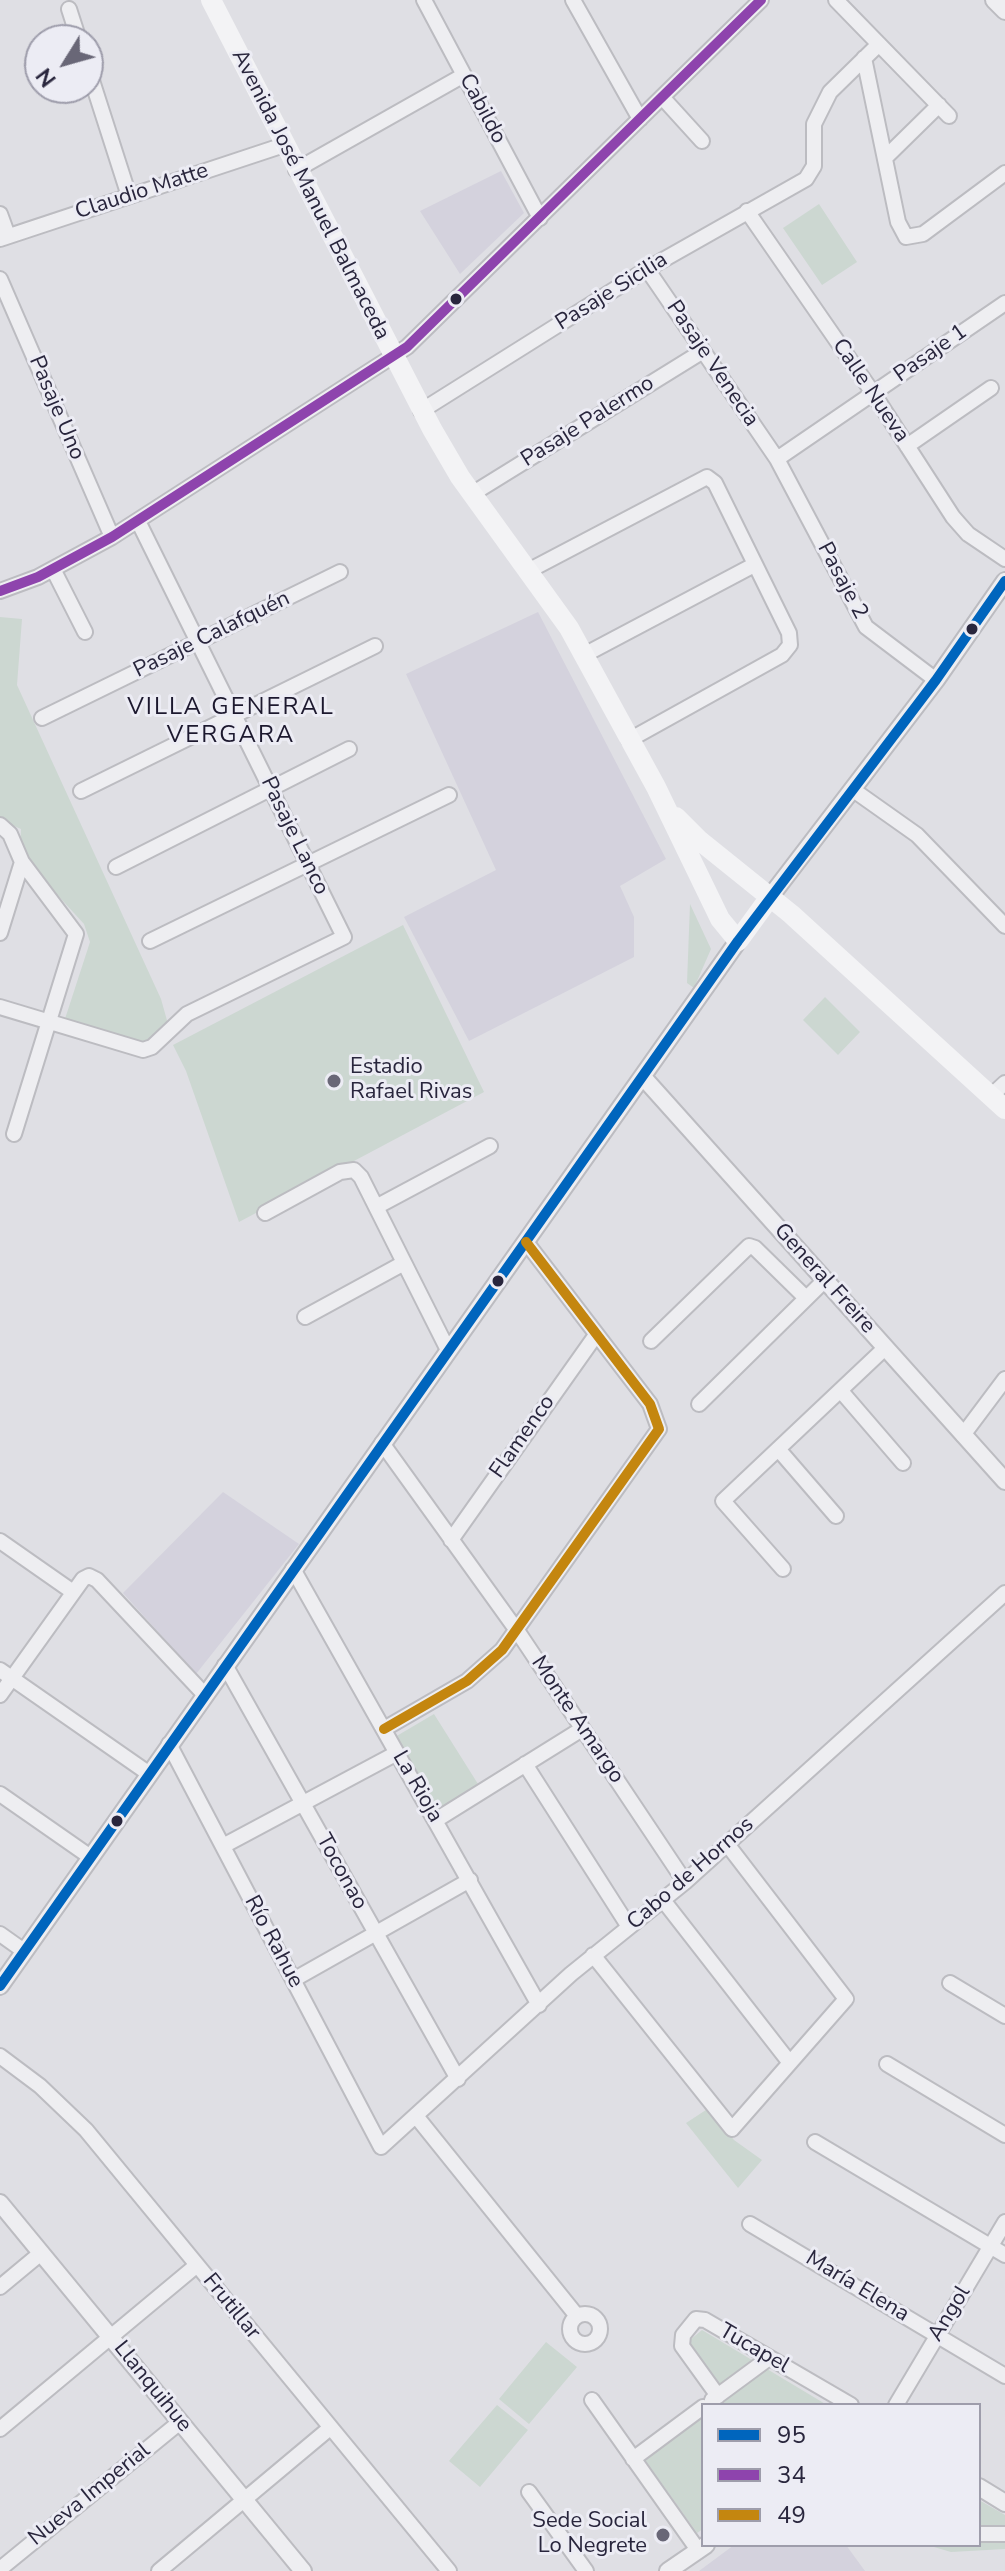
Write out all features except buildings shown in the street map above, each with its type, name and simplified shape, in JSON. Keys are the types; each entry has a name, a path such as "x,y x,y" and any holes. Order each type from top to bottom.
{"main road":[{"name":"Avenida José Manuel Balmaceda","path":"211,0 421,411 472,494 530,570 584,655 661,797 720,919 738,941"},
{"name":"Avenida José Manuel Balmaceda","path":"661,797 699,840 770,897 1000,1096"},
{"path":"738,941 770,897"}],"street":[{"name":"Cabildo","path":"424,0 540,218"},
{"path":"573,0 640,119"},
{"path":"0,591 53,569 112,537 417,338 761,0"},
{"path":"836,0 944,110 885,158"},
{"path":"994,0 1005,11"},
{"path":"69,9 74,24"},
{"path":"879,44 864,58 898,222 906,237 923,234 1005,173"},
{"name":"Pasaje Sicilia","path":"421,411 647,269 806,179 814,166 814,124 819,113 830,92 864,58"},
{"path":"296,170 464,75"},
{"path":"662,97 702,141"},
{"path":"100,104 129,196"},
{"name":"Claudio Matte","path":"4,238 284,145"},
{"name":"Calle Nueva","path":"747,211 873,393 957,523 1005,559"},
{"path":"0,214 4,238"},
{"name":"Pasaje Venecia","path":"647,269 777,459"},
{"name":"Pasaje Uno","path":"0,279 112,537"},
{"name":"Pasaje 1","path":"777,459 1005,303"},
{"name":"Pasaje Palermo","path":"472,494 703,351"},
{"path":"907,446 991,388"},
{"name":"Pasaje 2","path":"777,459 866,627 936,680"},
{"path":"530,570 707,477 715,483 789,633 790,645 782,655 629,740"},
{"name":"Pasaje Lanco","path":"50,1024 143,1050 152,1047 187,1014 344,937 138,521"},
{"path":"584,655 754,565"},
{"path":"53,569 85,632"},
{"name":"Pasaje Calafquén","path":"42,718 340,572"},
{"path":"770,897 1003,591"},
{"path":"81,791 375,646"},
{"path":"116,867 349,749"},
{"path":"852,789 911,830 1005,926"},
{"path":"150,941 449,795"},
{"path":"0,825 10,834 22,862 76,934 14,1134"},
{"path":"0,933 22,862"},
{"path":"0,1986 738,941"},
{"path":"0,1007 50,1024"},
{"name":"General Freire","path":"643,1077 1005,1481"},
{"path":"376,1207 490,1146"},
{"path":"265,1213 340,1172 354,1170 448,1350"},
{"path":"384,1729 467,1681 518,1632 654,1440 659,1424 650,1404 526,1242"},
{"path":"651,1341 749,1246 755,1248 806,1298"},
{"path":"305,1317 404,1263"},
{"path":"699,1404 825,1280"},
{"name":"Flamenco","path":"451,1540 596,1335"},
{"path":"783,1569 723,1501 885,1348"},
{"path":"963,1435 1005,1379"},
{"path":"841,1391 903,1463"},
{"name":"Monte Amargo","path":"382,1443 518,1632 685,1882"},
{"path":"779,1450 836,1516"},
{"path":"0,1541 73,1592"},
{"name":"La Rioja","path":"293,1569 539,2005"},
{"path":"0,1695 6,1674 89,1576 97,1580 204,1694"},
{"name":"Cabo de Hornos","path":"375,2140 381,2147 593,1955 685,1882 1005,1593"},
{"name":"Toconao","path":"225,1665 458,2079"},
{"path":"6,1674 148,1773"},
{"path":"436,1820 582,1729"},
{"name":"Río Rahue","path":"169,1744 375,2140"},
{"path":"223,1846 397,1753"},
{"path":"525,1764 629,1927"},
{"path":"0,1794 89,1856"},
{"path":"593,1955 732,2129 846,1999 727,1844"},
{"path":"293,1980 470,1880"},
{"path":"663,1900 790,2063"},
{"path":"0,1934 24,1951"},
{"path":"950,1983 1005,2016"},
{"name":"Frutillar","path":"0,2056 71,2114 449,2571"},
{"path":"887,2064 1005,2135"},
{"path":"416,2116 577,2316"},
{"path":"815,2142 1005,2255"},
{"name":"Llanquihue","path":"0,2203 303,2571"},
{"name":"Angol","path":"897,2403 1005,2222"},
{"name":"María Elena","path":"750,2224 1005,2376"},
{"path":"0,2287 41,2253"},
{"path":"0,2429 197,2265"},
{"name":"Tucapel","path":"709,2403 682,2346 683,2335 693,2321 705,2320 848,2403"},
{"path":"709,2403 769,2358"},
{"path":"592,2400 701,2547"},
{"path":"633,2459 701,2409"},
{"name":"Nueva Imperial","path":"0,2569 180,2422"},
{"path":"159,2571 330,2428"},
{"path":"981,2488 1005,2503"},
{"path":"529,2492 586,2571"},
{"path":"981,2534 1005,2534"},
{"path":"668,2571 702,2548"}],"shaded area":[{"path":"501,171 524,213 460,274 420,211"},
{"path":"819,204 857,262 822,285 783,228"},
{"path":"538,612 666,859 620,886 634,917 634,957 469,1041 404,917 496,870 406,674"},
{"path":"0,617 22,619 17,685 161,999 168,1024 148,1047 64,1022 90,942 84,924 20,854 21,829 0,820"},
{"path":"690,904 711,949 694,988 687,983"},
{"name":"Estadio Rafael Rivas","path":"403,925 484,1092 239,1222 186,1071 173,1045"},
{"path":"825,997 860,1032 838,1055 803,1020"},
{"path":"223,1492 299,1544 196,1674 123,1593"},
{"path":"434,1714 478,1784 439,1810 395,1737"},
{"path":"709,2108 734,2140 762,2160 738,2188 686,2123"},
{"path":"702,2330 824,2403 722,2403 728,2398 692,2350 690,2340"},
{"path":"546,2342 577,2367 529,2424 499,2399"},
{"path":"497,2405 528,2430 480,2487 449,2461"},
{"path":"701,2418 701,2530 697,2533 645,2460"},
{"path":"981,2501 1005,2515 1005,2549 951,2552 934,2547 981,2547"},
{"path":"731,2547 847,2547 865,2571 699,2571"}],"transit line":[{"name":"34","path":"0,591 38,577 112,537 407,347 761,0"},
{"name":"95","path":"0,1986 738,941 936,680 1005,581"},
{"name":"49","path":"384,1729 467,1681 502,1650 659,1429 650,1404 526,1242"}],"place":[{"name":"Estadio Rafael Rivas","path":"334,1081"},
{"name":"Sede Social Lo Negrete","path":"663,2535"}],"district":[{"name":"VILLA GENERAL VERGARA","path":"231,722"}]}
